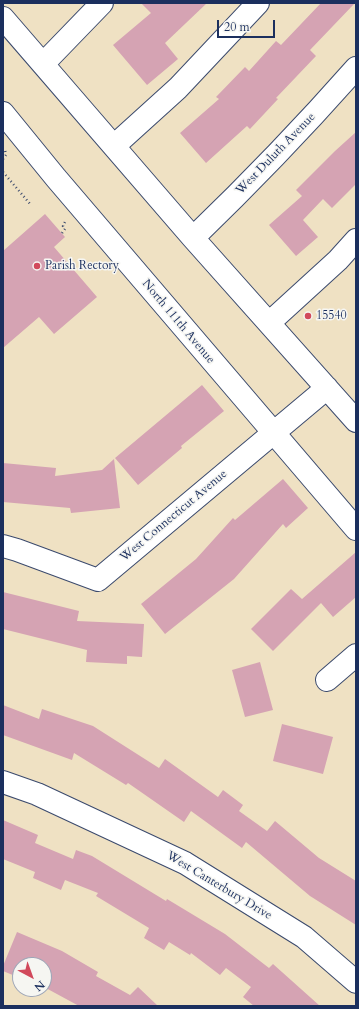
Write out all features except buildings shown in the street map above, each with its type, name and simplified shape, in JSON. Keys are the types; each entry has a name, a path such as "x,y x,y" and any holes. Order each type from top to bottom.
{"street":[{"path":"43,64 102,3"},
{"path":"114,146 178,88 258,3"},
{"path":"3,18 193,238 327,388 354,415"},
{"name":"West Duluth Avenue","path":"193,238 243,189 316,113 356,68"},
{"name":"North 111th Avenue","path":"3,113 56,178 356,529"},
{"path":"269,323 338,260 356,240"},
{"name":"West Connecticut Avenue","path":"3,546 98,580 327,388"},
{"path":"328,680 356,655"},
{"name":"West Canterbury Drive","path":"3,782 37,794 185,863 304,937 356,982"}],"path":[{"path":"3,172 31,205"},
{"path":"62,233 65,229 63,226 64,223 70,216"}],"place":[{"name":"Parish Rectory","path":"37,266"},
{"name":"15540","path":"308,316"}]}
